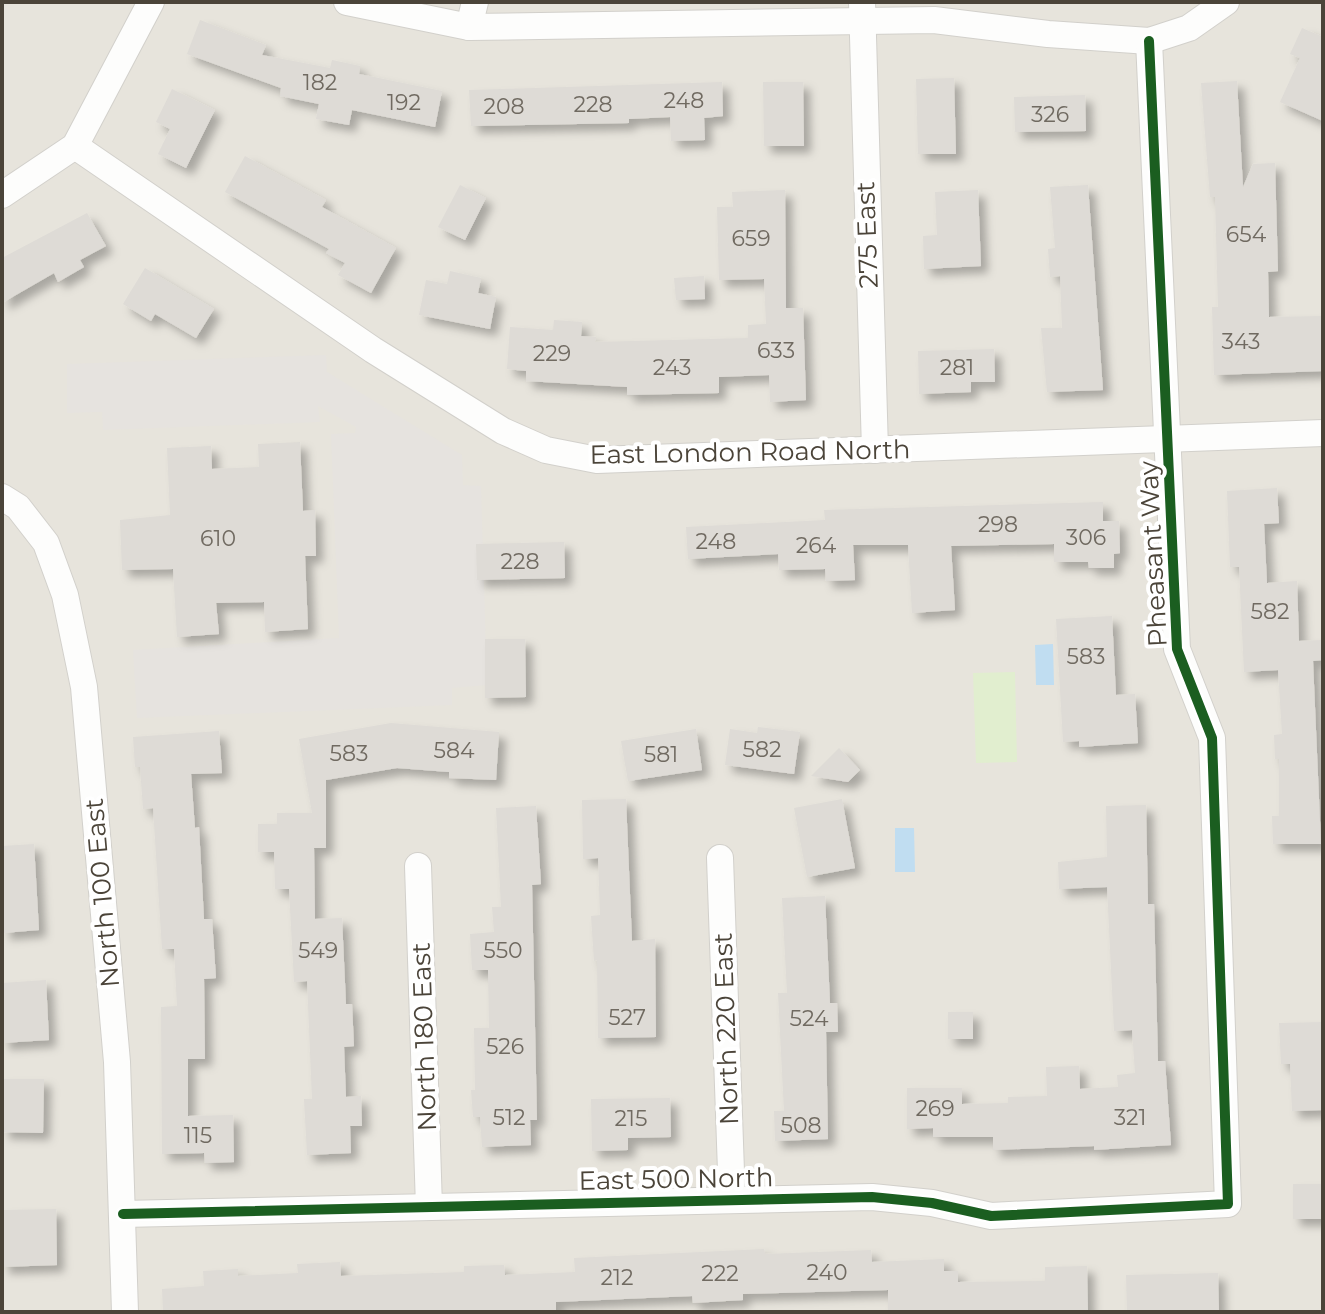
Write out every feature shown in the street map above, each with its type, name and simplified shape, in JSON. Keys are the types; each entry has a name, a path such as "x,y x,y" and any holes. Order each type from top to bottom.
{"street":[{"path":"2,195 75,146 151,2"},
{"path":"347,2 472,15 861,10 1048,34 1149,41 1189,28 1226,2"},
{"name":"275 East","path":"861,10 875,450"},
{"name":"Pheasant Way","path":"1149,41 1177,649 1212,738 1228,1204"},
{"name":"East London Road North","path":"75,146 373,350 503,431 546,450 597,460 1323,433"},
{"name":"North 100 East","path":"2,497 18,507 46,543 65,595 84,687 117,1062 125,1312"},
{"name":"North 220 East","path":"720,858 732,1200"},
{"name":"North 180 East","path":"418,866 429,1207"},
{"name":"East 500 North","path":"123,1214 872,1197 932,1203 991,1216 1228,1204"}],"shaded area":[{"path":"2,2 1323,2 1323,1312 2,1312"},
{"path":"326,355 327,372 462,455 463,485 481,486 487,685 452,688 452,705 137,718 133,650 339,638 331,434 355,433 356,427 318,406 320,422 103,430 102,412 67,413 67,364"}],"green space":[{"path":"1015,672 1017,762 976,763 973,673"}],"water":[{"path":"1053,644 1054,685 1036,685 1035,645"},
{"path":"895,828 914,828 915,872 895,872"}],"building":[{"path":"200,20 266,45 262,55 330,68 332,60 360,66 359,74 442,91 435,127 352,110 349,125 316,119 319,104 280,96 281,88 187,54"},
{"path":"1302,28 1323,37 1323,121 1280,102 1300,58 1290,54"},
{"path":"954,78 956,154 918,154 916,79"},
{"path":"1237,81 1243,187 1253,164 1275,163 1278,271 1268,272 1269,317 1323,316 1323,371 1214,375 1212,307 1218,307 1215,197 1210,197 1201,83"},
{"path":"722,82 723,116 704,118 705,140 671,141 670,117 629,119 629,123 471,126 469,90"},
{"path":"763,82 803,82 804,146 764,146"},
{"path":"172,89 215,110 186,168 158,154 170,129 156,122"},
{"path":"1085,95 1086,131 1015,132 1014,97"},
{"path":"245,156 326,200 322,207 396,248 371,293 338,275 345,263 326,253 329,249 225,192"},
{"path":"460,185 486,198 465,240 438,227"},
{"path":"1088,185 1103,390 1047,392 1041,328 1062,328 1060,276 1050,277 1048,249 1055,248 1050,187"},
{"path":"785,190 786,308 803,308 806,400 770,402 769,375 719,377 719,393 627,395 627,387 526,381 526,371 507,369 510,327 553,330 554,320 582,322 581,336 596,337 595,342 748,338 748,325 766,324 764,279 719,280 717,207 733,207 732,192"},
{"path":"978,190 981,266 924,269 923,236 937,235 935,192"},
{"path":"87,213 106,246 80,260 84,267 58,282 54,273 2,303 2,258"},
{"path":"145,268 214,309 196,338 155,314 151,321 123,304"},
{"path":"450,271 481,278 478,293 496,297 490,329 419,315 426,280 447,284"},
{"path":"704,276 705,299 676,300 674,278"},
{"path":"994,349 995,382 971,382 971,392 919,394 918,351"},
{"path":"300,442 303,511 315,510 316,556 305,556 308,629 265,632 264,602 216,603 219,634 177,637 173,569 122,570 120,520 170,515 167,448 211,446 212,469 259,467 258,444"},
{"path":"1277,488 1279,523 1264,524 1267,583 1297,581 1299,641 1322,640 1323,660 1313,661 1321,844 1273,844 1272,816 1279,816 1279,759 1275,759 1274,735 1282,734 1278,670 1244,672 1239,567 1230,567 1227,491"},
{"path":"1103,502 1103,521 1119,521 1120,553 1114,554 1114,568 1089,568 1088,562 1054,562 1054,544 951,546 955,610 912,613 908,545 853,545 855,580 826,581 825,569 779,570 778,554 688,559 686,527 825,520 824,510"},
{"path":"564,542 565,578 477,580 476,544"},
{"path":"1112,616 1116,695 1135,694 1138,743 1079,747 1079,741 1063,742 1056,619"},
{"path":"485,639 525,639 526,697 485,698"},
{"path":"391,723 499,732 496,780 449,778 449,772 397,768 326,780 326,848 314,848 315,919 342,918 346,1004 352,1004 354,1046 344,1047 346,1097 361,1096 362,1126 350,1126 351,1153 307,1155 304,1099 312,1099 307,981 294,982 289,889 275,889 274,852 258,852 258,824 277,824 277,813 312,813 299,739"},
{"path":"758,727 800,732 794,774 725,765 730,729 757,733"},
{"path":"696,729 702,770 628,781 621,741"},
{"path":"219,731 222,773 191,774 195,828 199,827 204,919 212,919 216,978 204,979 205,1059 188,1059 188,1116 233,1115 234,1162 205,1163 204,1153 162,1154 161,1007 177,1006 174,949 162,949 153,808 143,809 140,767 135,767 133,737"},
{"path":"839,748 860,770 848,782 811,776"},
{"path":"626,799 632,941 655,939 656,1037 598,1038 597,960 594,961 591,916 600,915 598,858 583,859 582,800"},
{"path":"842,799 855,868 807,877 794,808"},
{"path":"1146,805 1148,904 1154,904 1158,1061 1165,1061 1171,1145 1094,1150 1094,1146 993,1150 993,1137 933,1137 933,1128 907,1129 907,1088 962,1088 962,1104 1008,1103 1008,1097 1047,1096 1046,1067 1079,1066 1080,1089 1118,1087 1117,1075 1135,1073 1132,1030 1114,1031 1107,887 1059,889 1058,862 1107,857 1106,806"},
{"path":"536,806 541,884 532,885 537,1120 530,1120 531,1145 482,1147 480,1117 473,1117 471,1090 475,1090 474,1028 489,1028 488,970 472,970 470,934 494,932 492,907 501,907 496,808"},
{"path":"34,844 39,930 3,933 2,846"},
{"path":"825,896 830,1003 837,1003 838,1032 826,1032 828,1139 775,1141 774,1111 784,1111 778,993 787,993 782,898"},
{"path":"46,980 49,1040 2,1043 2,983"},
{"path":"948,1012 973,1012 973,1039 948,1039"},
{"path":"1323,1022 1323,1110 1292,1111 1290,1064 1281,1064 1279,1023"},
{"path":"2,1079 44,1079 43,1133 2,1132"},
{"path":"670,1098 671,1137 628,1138 628,1150 592,1151 591,1099"},
{"path":"1293,1184 1323,1184 1323,1219 1293,1219"},
{"path":"56,1209 57,1265 2,1267 2,1210"},
{"path":"764,1249 765,1254 871,1250 872,1262 944,1259 944,1271 958,1271 958,1282 1045,1281 1045,1267 1087,1266 1088,1312 888,1312 888,1290 743,1294 743,1300 693,1303 692,1296 556,1302 556,1312 163,1312 162,1289 204,1286 203,1271 238,1269 238,1276 298,1273 297,1264 340,1262 341,1276 464,1272 464,1266 504,1265 505,1275 575,1272 574,1258"},
{"path":"1218,1273 1219,1312 1127,1312 1126,1275"}],"cycle path":[{"path":"123,1214 872,1197 932,1203 991,1216 1228,1204 1212,738 1177,649 1149,41"}]}
